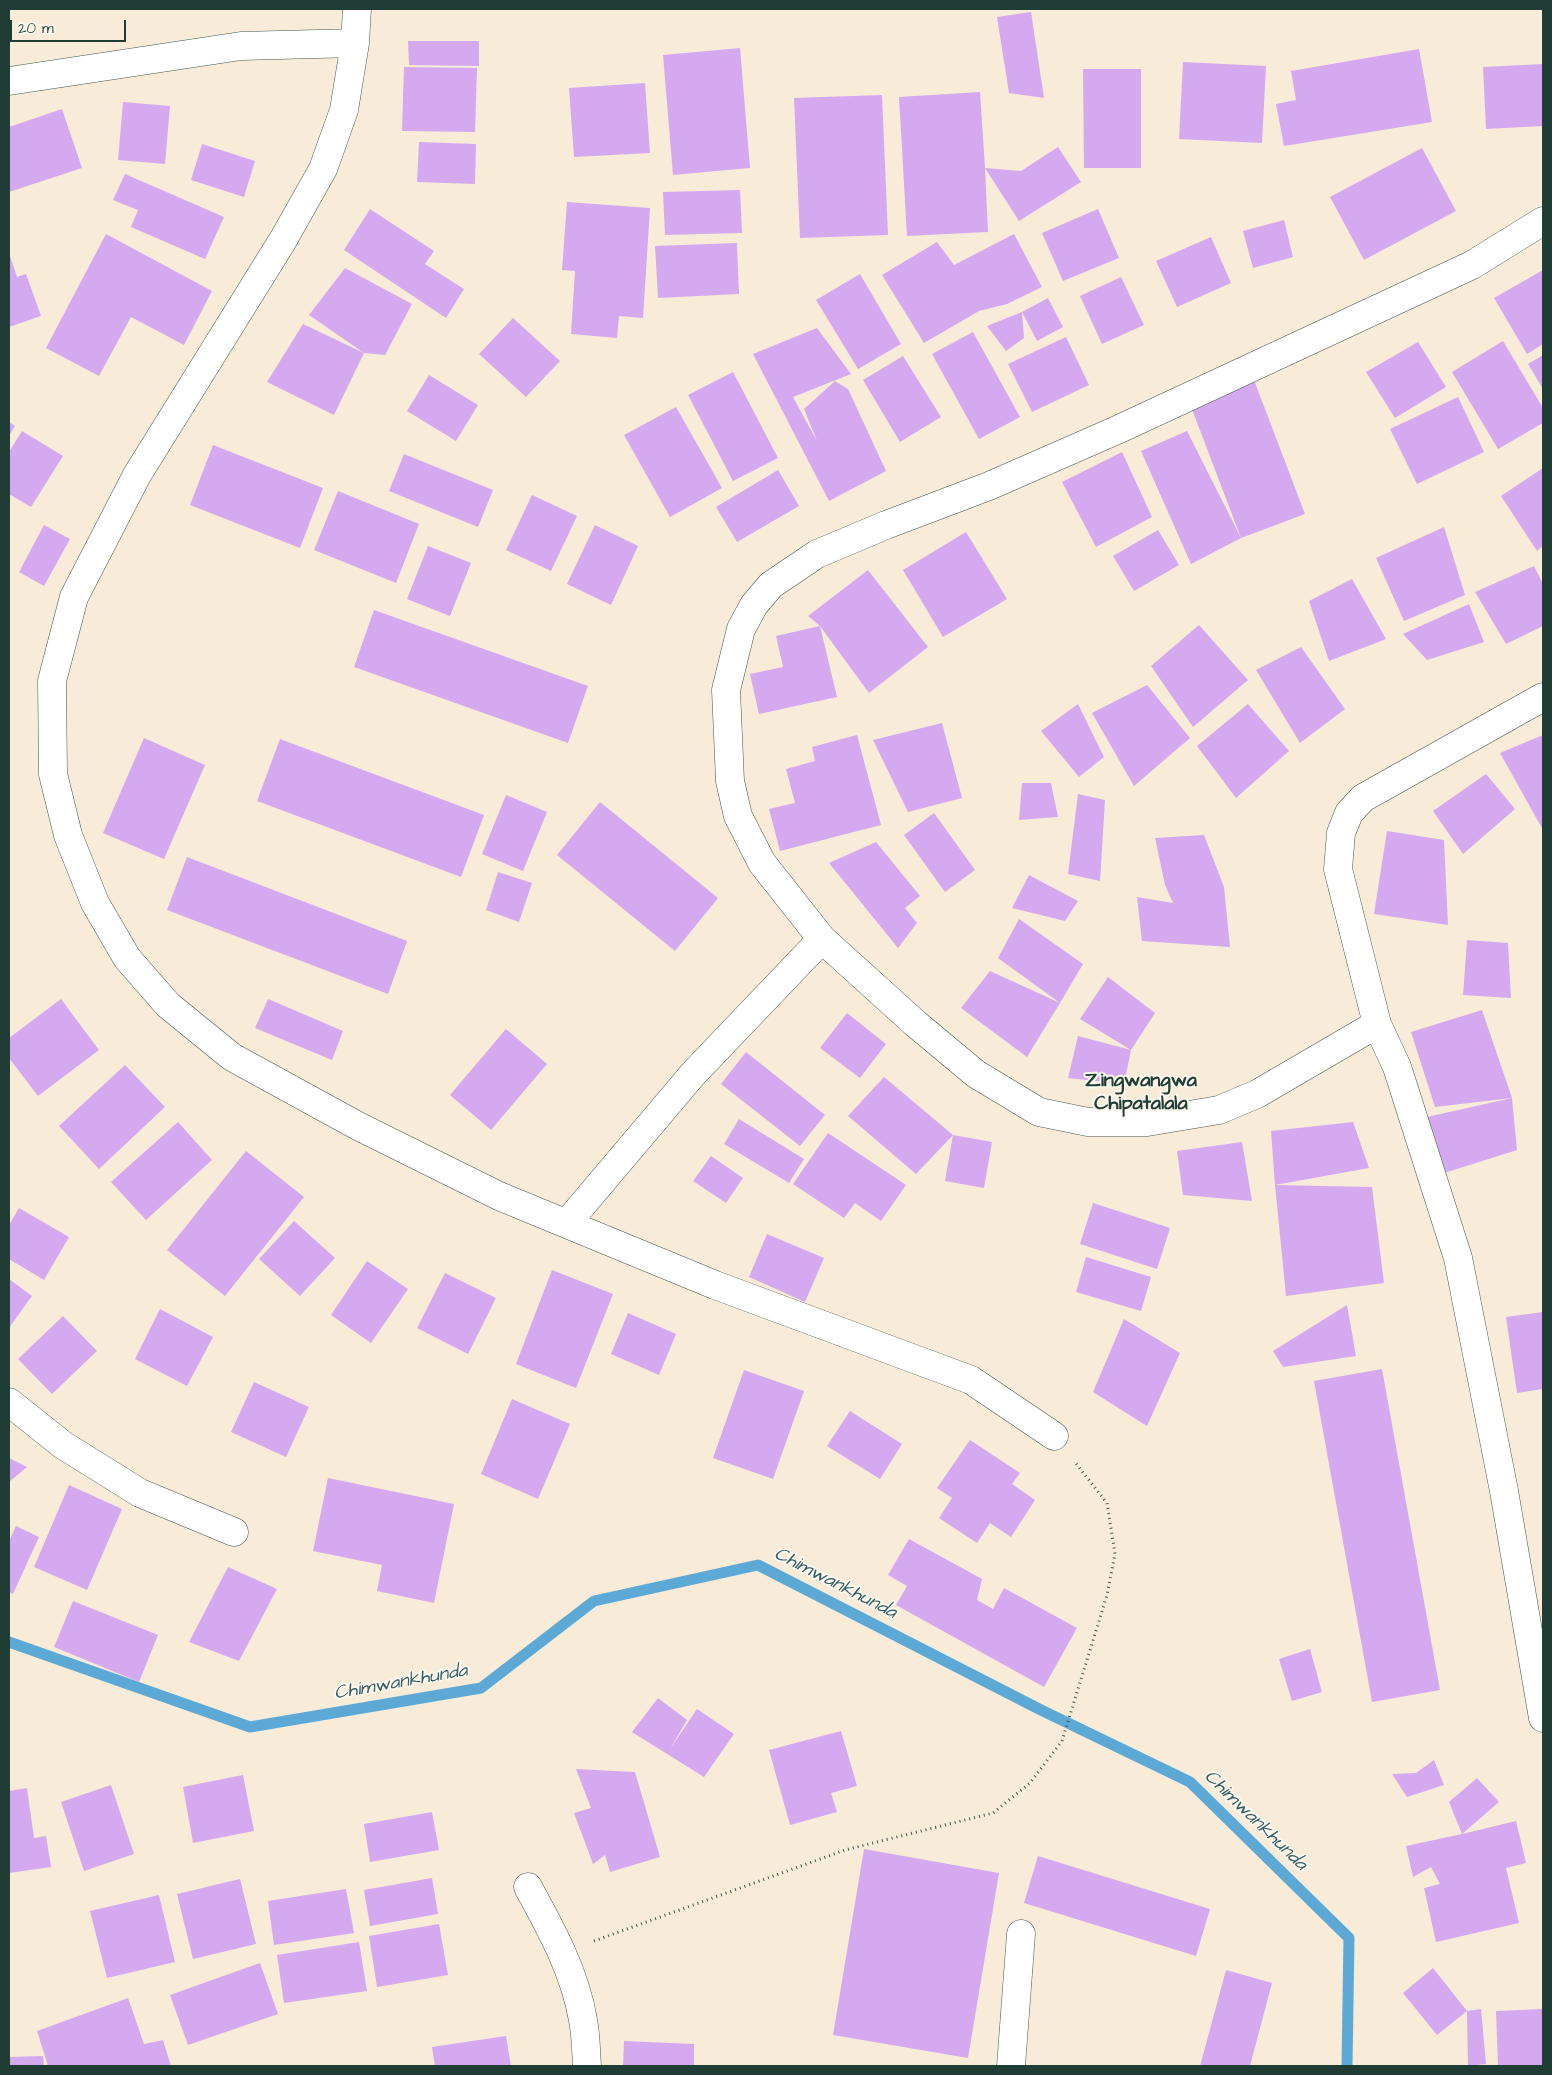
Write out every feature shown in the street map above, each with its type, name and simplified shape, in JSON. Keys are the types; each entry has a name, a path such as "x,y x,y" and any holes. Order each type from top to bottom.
{"street":[{"path":"357,9 344,110 323,168 283,240 137,475 74,598 52,681 53,774 68,835 95,903 127,958 168,1005 232,1057 350,1122 499,1196 715,1285 971,1380 1054,1436"},
{"path":"9,81 241,46 354,43"},
{"path":"1378,1024 1257,1094 1219,1110 1147,1122 1088,1122 1039,1112 976,1074 916,1024 822,939 762,863 738,816 730,781 726,690 741,629 754,605 771,585 817,554 997,482 1126,426 1472,265 1543,221"},
{"path":"1543,697 1363,798 1349,813 1341,833 1338,869 1378,1024 1397,1066 1458,1258 1504,1491 1543,1718"},
{"path":"567,1223 693,1074 822,939"},
{"path":"9,1402 63,1445 140,1493 234,1532"},
{"path":"528,1886 563,1952 583,2020 587,2066"},
{"path":"1011,2066 1021,1934"}],"path":[{"path":"563,1952 845,1850 993,1813 1030,1783 1062,1740 1107,1595 1115,1554 1106,1503 1054,1436"}],"building":[{"path":"1031,12 1044,98 1009,93 997,17"},
{"path":"408,41 479,41 479,66 409,65"},
{"path":"740,48 750,168 673,175 663,55"},
{"path":"1419,49 1432,122 1284,146 1276,104 1296,100 1291,71"},
{"path":"1183,62 1266,66 1262,143 1179,139"},
{"path":"1543,64 1543,126 1486,129 1483,67"},
{"path":"404,67 477,68 475,132 402,131"},
{"path":"1083,69 1141,69 1141,168 1084,168"},
{"path":"645,83 650,153 574,157 569,88"},
{"path":"980,92 988,232 907,236 899,97"},
{"path":"882,95 888,235 800,238 794,98"},
{"path":"123,102 170,106 165,164 118,160"},
{"path":"62,109 82,168 9,192 9,127"},
{"path":"419,142 476,144 475,184 417,182"},
{"path":"202,144 255,161 244,197 191,180"},
{"path":"1058,147 1081,182 1019,221 985,168 1021,171"},
{"path":"1422,148 1456,211 1364,260 1330,197"},
{"path":"125,174 224,217 205,259 131,227 138,210 113,200"},
{"path":"740,190 742,233 665,235 663,192"},
{"path":"567,202 650,208 643,318 619,316 617,338 571,334 575,271 562,270"},
{"path":"370,209 434,251 425,264 464,289 446,318 344,250"},
{"path":"1098,209 1119,258 1063,281 1042,233"},
{"path":"1284,220 1293,257 1253,268 1243,231"},
{"path":"106,234 212,291 184,345 131,317 99,376 46,348"},
{"path":"1014,234 1042,287 1007,304 979,311 924,343 882,275 937,242 954,265"},
{"path":"1211,237 1231,283 1177,307 1156,261"},
{"path":"737,243 739,294 658,298 655,246"},
{"path":"9,253 17,277 26,274 41,316 9,327"},
{"path":"345,268 412,304 385,355 364,353 309,315"},
{"path":"1543,270 1543,344 1527,354 1494,298"},
{"path":"860,274 901,344 858,369 816,300"},
{"path":"1121,277 1144,325 1102,344 1080,296"},
{"path":"1048,298 1063,327 1037,341 1022,312"},
{"path":"1022,312 1024,338 1006,351 987,326"},
{"path":"513,318 560,361 526,397 479,354"},
{"path":"303,324 364,353 334,415 267,382"},
{"path":"817,328 851,374 793,397 817,441 804,409 835,381 848,389 886,471 829,501 753,354"},
{"path":"973,332 1020,417 979,439 932,354"},
{"path":"1066,337 1089,385 1032,412 1008,364"},
{"path":"1503,341 1543,408 1543,423 1498,449 1452,372"},
{"path":"1418,342 1446,387 1395,418 1366,372"},
{"path":"1543,355 1543,389 1528,364"},
{"path":"903,356 941,417 900,442 863,380"},
{"path":"733,372 778,458 733,481 688,395"},
{"path":"429,375 478,405 456,441 407,411"},
{"path":"1254,380 1305,514 1241,538 1190,404"},
{"path":"1458,397 1484,452 1417,484 1390,429"},
{"path":"676,407 722,488 670,517 624,435"},
{"path":"9,422 15,426 9,436"},
{"path":"22,431 63,456 31,507 9,494 9,452"},
{"path":"1187,431 1241,538 1191,564 1141,451"},
{"path":"213,445 323,488 300,548 190,505"},
{"path":"1122,452 1152,517 1096,547 1062,482"},
{"path":"404,454 493,490 478,527 389,491"},
{"path":"1543,468 1543,546 1537,551 1501,496"},
{"path":"778,470 799,506 737,542 716,507"},
{"path":"338,491 419,524 396,583 314,550"},
{"path":"532,495 577,516 551,571 506,550"},
{"path":"44,525 70,539 44,586 19,572"},
{"path":"595,525 638,546 611,605 567,584"},
{"path":"1444,527 1465,595 1404,621 1376,558"},
{"path":"1158,530 1179,565 1134,591 1113,556"},
{"path":"966,532 1007,599 943,637 903,570"},
{"path":"428,546 471,563 450,616 407,599"},
{"path":"1534,566 1543,584 1543,626 1506,644 1475,592"},
{"path":"868,570 928,647 869,693 820,626 808,616"},
{"path":"1352,579 1386,639 1329,661 1309,601"},
{"path":"1469,604 1484,642 1427,660 1403,634"},
{"path":"374,610 588,686 568,743 354,667"},
{"path":"1199,625 1248,680 1193,727 1151,666"},
{"path":"820,626 837,697 759,714 750,674 783,667 776,636"},
{"path":"1301,647 1345,709 1300,743 1256,670"},
{"path":"1147,685 1190,738 1134,786 1092,713"},
{"path":"1078,704 1104,757 1079,777 1041,731"},
{"path":"1248,704 1289,751 1236,798 1197,746"},
{"path":"942,723 962,798 908,812 873,740"},
{"path":"857,735 881,825 780,851 769,809 795,803 786,769 815,761 812,747"},
{"path":"1543,735 1543,830 1500,753"},
{"path":"144,738 205,765 164,859 103,833"},
{"path":"280,739 484,815 461,877 257,801"},
{"path":"1486,774 1515,809 1463,854 1433,811"},
{"path":"1022,783 1051,783 1058,817 1019,820"},
{"path":"1078,794 1105,800 1100,881 1068,874"},
{"path":"506,795 547,812 523,871 482,854"},
{"path":"600,802 718,898 675,951 557,855"},
{"path":"934,813 975,870 945,892 904,835"},
{"path":"1387,831 1444,840 1448,925 1374,914"},
{"path":"1204,835 1224,887 1230,947 1142,941 1137,897 1173,903 1165,885 1155,838"},
{"path":"876,842 920,896 905,908 917,923 898,948 829,863"},
{"path":"187,857 407,941 388,994 167,910"},
{"path":"498,872 532,883 519,922 486,910"},
{"path":"1029,875 1078,901 1065,921 1012,908"},
{"path":"1019,919 1083,964 1060,1003 998,958"},
{"path":"1467,940 1508,943 1511,998 1463,995"},
{"path":"990,971 1060,1003 1027,1057 961,1008"},
{"path":"1108,977 1155,1013 1131,1050 1080,1019"},
{"path":"61,999 99,1050 38,1096 9,1058 9,1038"},
{"path":"268,999 343,1031 332,1060 255,1028"},
{"path":"1482,1010 1512,1098 1435,1107 1411,1032"},
{"path":"847,1013 886,1044 860,1078 820,1048"},
{"path":"506,1029 547,1064 491,1130 450,1095"},
{"path":"1078,1036 1131,1050 1124,1084 1068,1078"},
{"path":"746,1052 825,1115 800,1146 721,1084"},
{"path":"125,1065 165,1107 99,1169 59,1126"},
{"path":"884,1077 953,1135 916,1174 848,1116"},
{"path":"1512,1098 1517,1150 1441,1174 1427,1117"},
{"path":"739,1119 804,1159 789,1183 724,1144"},
{"path":"178,1122 212,1160 146,1220 111,1182"},
{"path":"1353,1122 1369,1168 1275,1185 1271,1131"},
{"path":"828,1133 906,1185 881,1221 855,1203 844,1218 793,1184"},
{"path":"953,1135 992,1142 984,1188 945,1181"},
{"path":"1242,1142 1252,1201 1183,1195 1177,1151"},
{"path":"246,1151 304,1197 225,1296 167,1250"},
{"path":"711,1156 743,1178 726,1203 693,1181"},
{"path":"1275,1185 1372,1187 1384,1283 1286,1296"},
{"path":"1093,1203 1170,1228 1157,1269 1080,1244"},
{"path":"19,1208 69,1237 44,1280 9,1259 9,1225"},
{"path":"294,1221 335,1258 300,1296 259,1259"},
{"path":"767,1234 824,1258 805,1302 749,1277"},
{"path":"1086,1257 1151,1277 1141,1311 1076,1292"},
{"path":"367,1261 408,1289 371,1343 331,1315"},
{"path":"552,1270 613,1294 576,1388 516,1364"},
{"path":"445,1273 496,1298 468,1354 417,1328"},
{"path":"9,1279 32,1296 9,1328"},
{"path":"1347,1305 1356,1356 1283,1367 1273,1351"},
{"path":"160,1309 213,1337 187,1386 135,1359"},
{"path":"1543,1312 1543,1389 1517,1393 1506,1317"},
{"path":"628,1313 676,1334 659,1375 611,1354"},
{"path":"63,1316 97,1351 52,1394 18,1359"},
{"path":"1124,1319 1180,1353 1147,1426 1093,1392"},
{"path":"1382,1369 1440,1690 1372,1702 1314,1381"},
{"path":"744,1370 804,1391 773,1479 713,1458"},
{"path":"254,1382 309,1407 286,1457 231,1432"},
{"path":"512,1399 570,1424 538,1499 481,1474"},
{"path":"850,1411 902,1444 880,1479 827,1446"},
{"path":"970,1440 1020,1473 1012,1484 1035,1500 1011,1537 990,1523 977,1543 939,1518 952,1498 937,1488"},
{"path":"9,1458 27,1467 9,1482"},
{"path":"328,1478 454,1504 434,1603 377,1591 382,1565 313,1551"},
{"path":"69,1485 122,1509 87,1590 34,1567"},
{"path":"16,1526 39,1537 13,1594 9,1592 9,1541"},
{"path":"909,1539 982,1579 977,1600 993,1609 1004,1588 1077,1628 1044,1687 896,1605 907,1586 888,1575"},
{"path":"228,1567 277,1589 239,1661 189,1642"},
{"path":"73,1601 158,1635 139,1682 54,1647"},
{"path":"1310,1649 1322,1692 1292,1701 1279,1659"},
{"path":"658,1698 687,1720 670,1749 697,1709 734,1734 704,1777 632,1732"},
{"path":"841,1731 857,1786 831,1793 837,1812 790,1825 769,1750"},
{"path":"1434,1760 1444,1785 1407,1797 1392,1774 1416,1773"},
{"path":"576,1769 635,1772 660,1857 610,1872 605,1855 593,1864 574,1813 591,1808"},
{"path":"243,1775 254,1831 193,1843 183,1787"},
{"path":"1477,1778 1499,1802 1462,1834 1449,1802"},
{"path":"111,1785 134,1854 84,1871 61,1802"},
{"path":"27,1788 34,1838 46,1836 51,1867 9,1873 9,1791"},
{"path":"432,1812 439,1850 370,1862 364,1824"},
{"path":"1516,1821 1526,1863 1506,1868 1519,1923 1436,1942 1424,1888 1440,1884 1431,1867 1413,1877 1406,1846"},
{"path":"864,1849 999,1873 968,2058 833,2035"},
{"path":"1038,1856 1210,1909 1196,1956 1024,1903"},
{"path":"432,1878 438,1914 370,1926 364,1890"},
{"path":"240,1879 256,1944 193,1959 177,1894"},
{"path":"346,1889 354,1933 274,1945 268,1901"},
{"path":"159,1895 175,1962 107,1978 90,1911"},
{"path":"439,1924 448,1975 377,1987 369,1936"},
{"path":"359,1942 367,1991 284,2003 277,1955"},
{"path":"260,1963 278,2014 188,2045 170,1995"},
{"path":"1433,1968 1467,2011 1437,2035 1403,1993"},
{"path":"1226,1970 1272,1983 1250,2066 1200,2066"},
{"path":"128,1998 144,2044 163,2040 171,2066 48,2066 37,2031"},
{"path":"1481,2009 1486,2064 1468,2066 1467,2011"},
{"path":"1543,2009 1543,2066 1498,2066 1496,2011"},
{"path":"506,2036 511,2066 435,2066 432,2047"},
{"path":"624,2041 694,2044 694,2066 623,2066"},
{"path":"43,2056 44,2066 9,2066 9,2057"}],"waterway":[{"name":"Chimwankhunda","path":"9,1642 250,1727 481,1688 594,1601 758,1565 1041,1710 1190,1782 1349,1938 1347,2066"}],"district":[{"name":"Zingwangwa Chipatalala","path":"1141,1094"}]}
